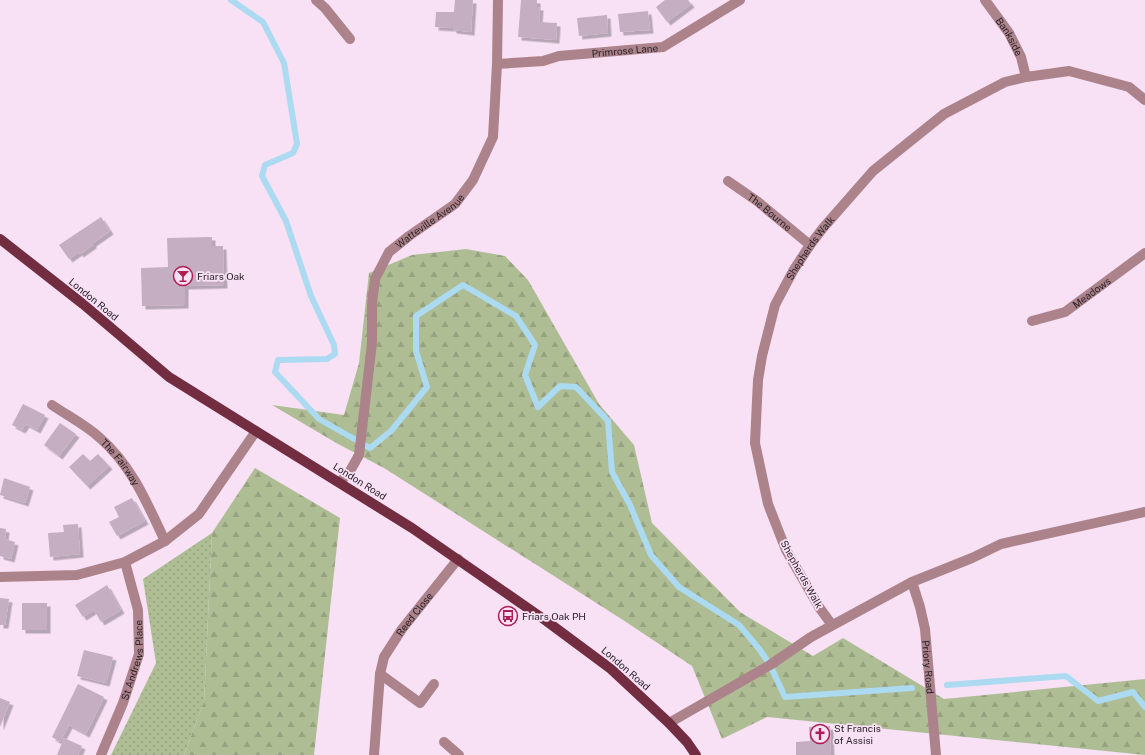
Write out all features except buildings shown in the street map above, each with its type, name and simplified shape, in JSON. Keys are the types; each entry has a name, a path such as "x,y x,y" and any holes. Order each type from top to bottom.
{"main road":[{"name":"London Road","path":"0,239 83,304 170,377 412,528 545,620 611,669 669,723 687,742 696,755"}],"street":[{"path":"316,0 325,8 350,39"},
{"name":"Watteville Avenue","path":"340,482 350,471 359,455 360,435 372,343 372,304 374,279 389,252 455,204 473,180 493,137 497,64 498,0"},
{"name":"Primrose Lane","path":"497,64 543,61 559,56 662,47 740,0"},
{"name":"Bankside","path":"985,0 1009,33 1026,76"},
{"name":"Shepherds Walk","path":"832,624 819,607 786,550 768,504 755,443 758,380 762,356 775,305 792,271 810,245 873,171 944,114 1005,82 1026,76 1069,71 1129,87 1145,100"},
{"name":"The Bourne","path":"728,182 757,201 810,245"},
{"name":"Meadows","path":"1032,321 1065,312 1145,253"},
{"name":"The Fairway","path":"52,405 100,437 121,458 142,492 165,541"},
{"path":"0,578 77,575 125,562 165,541 199,514 256,431"},
{"path":"669,723 770,665 832,624 912,582 972,558 1001,544 1145,512"},
{"name":"Reed Close","path":"374,755 380,674 384,657 402,629 458,559"},
{"name":"St Andrews Place","path":"101,755 124,703 140,654 138,610 125,562"},
{"name":"Priory Road","path":"912,582 925,629 936,755"},
{"path":"380,674 420,704 434,684"},
{"path":"444,742 459,755"}],"green space":[{"path":"466,249 505,256 528,280 599,404 634,445 652,523 740,612 813,656 843,638 944,699 1145,679 1145,755 767,717 722,739 692,666 623,620 384,468 338,444 272,405 344,415 359,363 369,273 412,255"},
{"path":"255,468 340,518 314,755 184,755 204,701 212,533"},
{"path":"212,533 204,701 184,755 111,755 156,663 143,579"}],"waterway":[{"path":"231,0 263,22 284,63 297,144 293,153 265,165 262,176 286,221 311,296 334,345 335,354 327,359 278,360 275,372 319,419 370,448 391,431 427,387 416,351 416,316 463,285 516,316 535,345 525,375 538,407 560,386 576,387 608,421 612,472 630,505 651,555 679,587 739,625 760,650 770,665 785,697 912,688"},
{"path":"947,685 1066,676 1098,701 1133,692 1145,707"}],"place":[{"name":"Friars Oak","path":"183,276"},
{"name":"Friars Oak PH","path":"508,616"},
{"name":"St Francis of Assisi","path":"820,734"}]}
